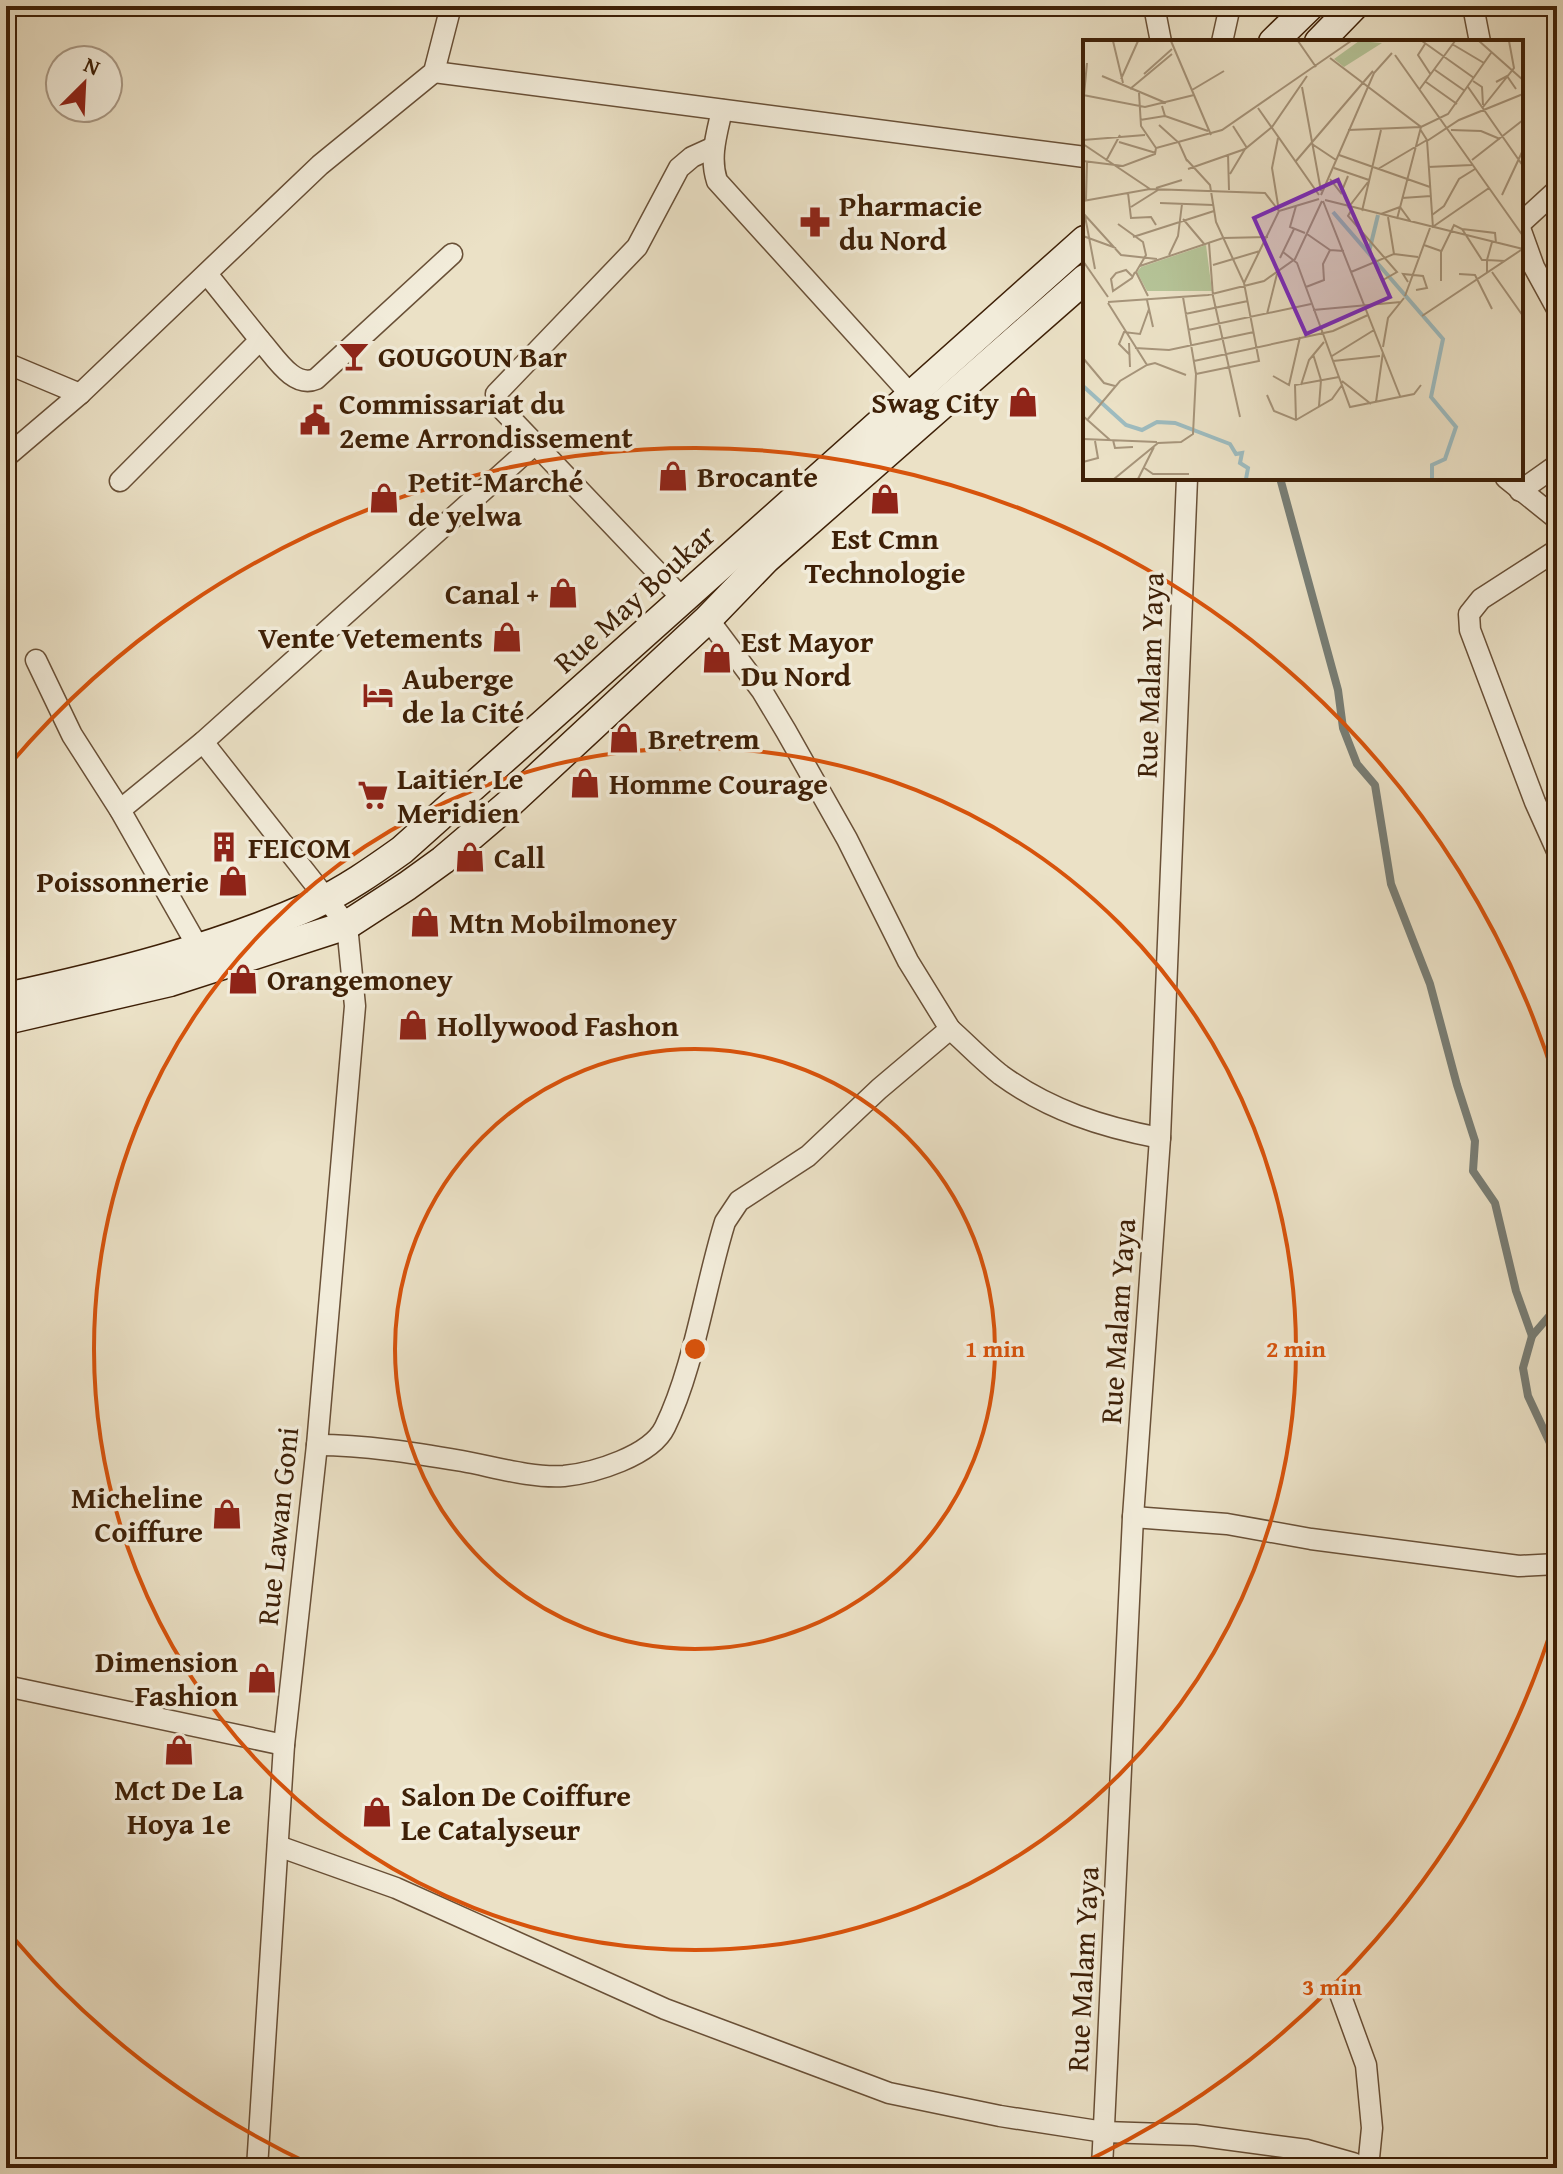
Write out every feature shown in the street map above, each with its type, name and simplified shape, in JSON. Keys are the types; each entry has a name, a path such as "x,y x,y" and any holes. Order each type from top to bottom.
{"main road":[{"path":"1275,40 1310,6"},
{"path":"1321,40 1354,6"},
{"name":"Rue May Boukar","path":"6,997 244,932 327,897 402,850 1083,242"},
{"name":"Rue May Boukar","path":"6,1020 170,982 347,925 443,860 708,619 766,559 1083,281"}],"street":[{"path":"6,457 80,394 320,165 434,72 451,6"},
{"path":"1154,6 1161,40"},
{"path":"1222,40 1230,6"},
{"path":"1473,6 1480,40"},
{"path":"434,72 1083,157"},
{"path":"722,110 714,147 713,169 717,181 912,396"},
{"path":"683,599 499,406 496,394 637,247 679,168 692,157 714,147"},
{"path":"1523,221 1557,190"},
{"path":"1523,237 1534,267 1557,309"},
{"path":"207,274 260,340 297,380 307,383 316,379 452,254"},
{"path":"120,481 260,340"},
{"path":"6,363 80,394"},
{"path":"120,810 203,742 535,444"},
{"path":"1557,465 1513,485 1557,519"},
{"name":"Rue Malam Yaya","path":"1102,2168 1133,1517 1160,1138 1187,480"},
{"path":"1557,550 1481,599 1469,614 1470,630 1535,802 1557,851"},
{"path":"708,619 762,691 786,731 847,839 908,961 950,1029 1001,1075 1066,1114 1117,1130 1160,1138"},
{"path":"36,660 72,735 120,810 198,947"},
{"name":"Rue Lawan Goni","path":"203,742 347,925 355,1006 317,1445 284,1745 257,2168"},
{"path":"317,1445 355,1445 530,1474 562,1476 593,1471 646,1447 664,1430 685,1371 725,1222 739,1201 808,1156 879,1089 950,1029"},
{"path":"1133,1517 1227,1524 1311,1539 1519,1566 1557,1564"},
{"path":"6,1686 284,1745"},
{"path":"278,1846 396,1888 665,2009 889,2093 1000,2116 1104,2132 1195,2135 1257,2142 1307,2150 1353,2163 1360,2168"},
{"path":"1339,1991 1366,2065 1372,2128 1368,2168"}],"waterway":[{"path":"1281,480 1338,690 1343,728 1357,764 1375,785 1391,884 1430,984 1475,1141 1473,1171 1495,1203 1516,1291 1532,1336 1523,1368 1528,1396 1557,1458"},
{"path":"1532,1336 1557,1307"}],"place":[{"name":"Pharmacie du Nord","path":"815,222"},
{"name":"GOUGOUN Bar","path":"354,356"},
{"name":"Swag City","path":"1023,402"},
{"name":"Commissariat du 2eme Arrondissement","path":"315,420"},
{"name":"Brocante","path":"673,476"},
{"name":"Petit-Marché de yelwa","path":"384,498"},
{"name":"Est Cmn Technologie","path":"885,499"},
{"name":"Canal +","path":"563,593"},
{"name":"Vente Vetements","path":"507,637"},
{"name":"Est Mayor Du Nord","path":"717,658"},
{"name":"Auberge de la Cité","path":"378,695"},
{"name":"Bretrem","path":"624,738"},
{"name":"Homme Courage","path":"585,783"},
{"name":"Laitier Le Meridien","path":"373,795"},
{"name":"FEICOM","path":"224,847"},
{"name":"Call","path":"470,857"},
{"name":"Poissonnerie","path":"233,881"},
{"name":"Mtn Mobilmoney","path":"425,922"},
{"name":"Orangemoney","path":"243,979"},
{"name":"Hollywood Fashon","path":"413,1025"},
{"name":"Micheline Coiffure","path":"227,1514"},
{"name":"Dimension Fashion","path":"262,1678"},
{"name":"Mct De La Hoya 1e","path":"179,1750"},
{"name":"Salon De Coiffure Le Catalyseur","path":"377,1812"}]}
